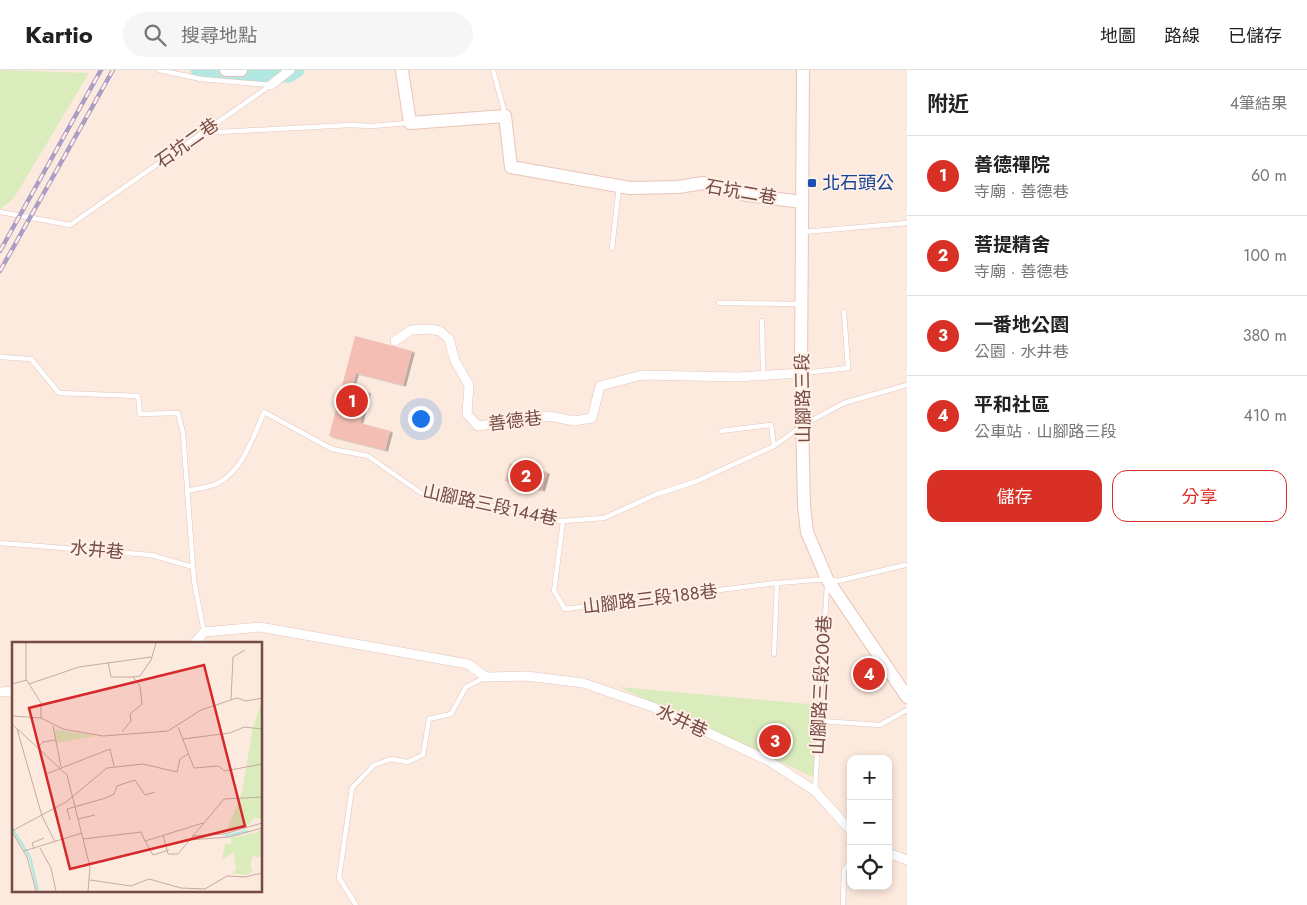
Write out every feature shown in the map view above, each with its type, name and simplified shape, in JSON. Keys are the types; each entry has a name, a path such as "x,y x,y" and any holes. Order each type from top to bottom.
{"main road":[{"path":"226,70 241,70"},
{"path":"402,70 410,122 505,116"},
{"name":"山腳路三段","path":"803,70 803,304 801,373 804,506 807,532 827,579 907,697"},
{"name":"石坑二巷","path":"505,116 511,167 619,186 678,187 703,183 746,195 802,202"}],"street":[{"path":"271,85 290,70"},
{"name":"善德巷","path":"395,341 411,330 429,329 440,331 450,340 455,361 468,385 467,414 478,426 548,416 574,421 592,418 600,386 642,375 718,377 801,373"},
{"path":"196,642 204,632 260,627 468,664 486,677"},
{"name":"水井巷","path":"486,677 526,676 583,683 653,707 769,761 815,791 847,827"},
{"path":"892,854 907,860"}],"lane":[{"path":"159,70 201,79 271,85"},
{"path":"493,70 505,116"},
{"name":"石坑二巷","path":"0,212 70,225 271,85"},
{"path":"202,133 372,126 410,122"},
{"path":"612,248 619,186"},
{"path":"803,232 907,223"},
{"path":"719,303 803,304"},
{"path":"801,373 848,368 844,312"},
{"path":"762,321 763,375"},
{"path":"0,357 31,359 59,393 138,396 140,414 178,413 183,434 193,566 204,632"},
{"name":"山腳路三段144巷","path":"187,491 218,484 232,473 252,439 264,412 332,448 368,456 421,493 475,500 545,520 563,521 604,518 657,494 728,469 774,446 803,425 844,404 907,385"},
{"path":"721,431 771,424 774,446"},
{"name":"山腳路三段188巷","path":"563,521 554,591 565,609 777,583 827,579 838,581 905,565"},
{"name":"水井巷","path":"0,543 151,555 193,566"},
{"name":"山腳路三段200巷","path":"815,791 827,579"},
{"path":"774,654 777,583"},
{"name":"水井巷","path":"356,905 339,878 352,788 374,765 391,759 407,762 423,755 429,719 451,714 466,687 486,677"},
{"path":"820,721 880,725 907,710"},
{"path":"843,905 844,870 847,866"}],"green space":[{"path":"0,70 89,73 14,198 0,209"},
{"path":"619,687 819,705 813,777"}],"building":[{"path":"355,336 412,351 403,385 356,373 352,388 368,392 360,423 390,431 385,450 329,436"},
{"path":"510,463 547,472 542,490 505,481"},
{"path":"863,660 872,660 876,666 876,674 862,674"}],"waterway":[{"path":"198,70 224,76 289,75 297,70"}],"railway":[{"path":"0,251 101,70"},
{"path":"0,271 113,70"}],"place":[{"name":"北石頭公","path":"812,183"},
{"name":"善德禪院","path":"352,401"},
{"name":"菩提精舍","path":"526,476"},
{"name":"平和社區","path":"869,674"},
{"name":"一番地公園","path":"775,741"}]}
